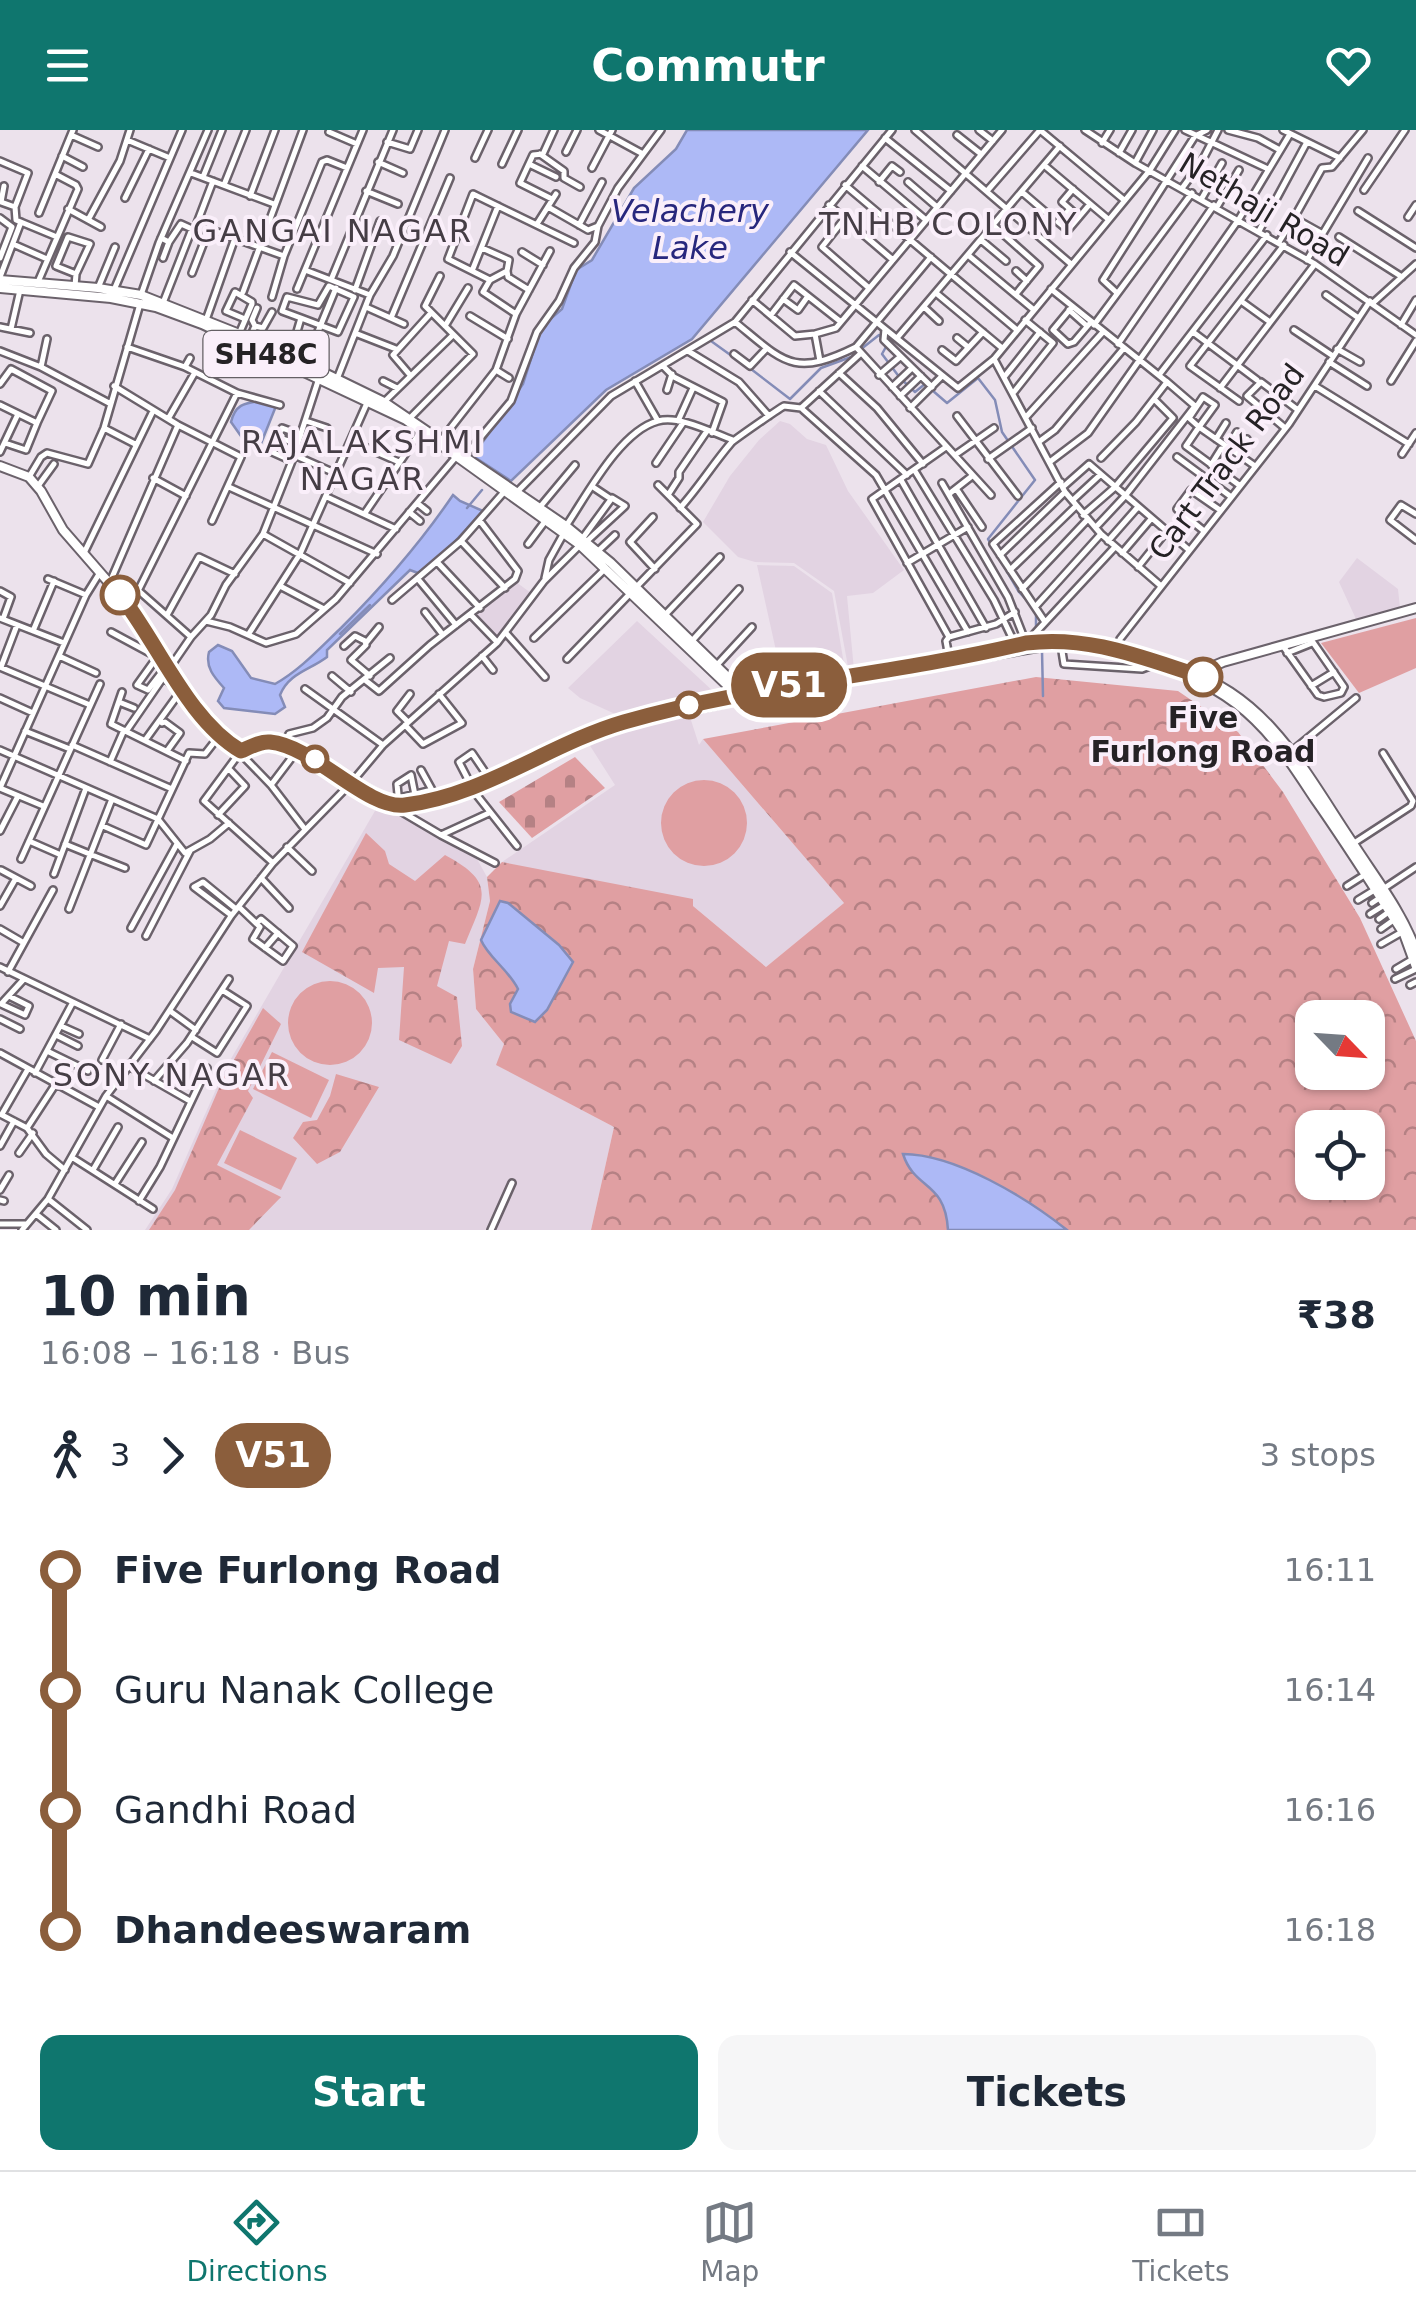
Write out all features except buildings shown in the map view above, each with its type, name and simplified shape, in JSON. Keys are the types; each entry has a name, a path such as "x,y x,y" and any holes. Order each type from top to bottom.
{"main road":[{"name":"SH48C","path":"0,282 114,290 250,338 421,431 546,520 565,529"},
{"name":"SH48C","path":"0,282 20,290 163,302 384,402 442,439 460,457 512,493 540,507 598,553 735,697"},
{"path":"0,466 29,477 38,486 82,556 130,607 167,670 202,718 241,753 266,741 284,745 351,783 400,803 473,789 599,730 752,692 1026,643 1070,640 1117,648 1191,676 1229,698 1255,720 1289,753 1405,932"},
{"name":"SH48C","path":"582,542 734,683 735,697"},
{"path":"735,697 1061,645 1092,647 1191,676 1210,666 1285,649 1416,608"},
{"path":"734,683 752,692"},
{"path":"1350,845 1405,932 1415,961"}],"street":[{"path":"88,220 120,161 130,130"},
{"path":"114,290 182,130"},
{"path":"29,477 47,454 86,465 104,428 161,238 208,130"},
{"path":"203,178 222,130"},
{"path":"224,185 246,130"},
{"path":"250,196 275,130"},
{"path":"243,292 304,130"},
{"path":"297,289 363,130"},
{"path":"331,280 393,130"},
{"path":"388,142 410,149 418,130"},
{"path":"337,379 370,295 393,256 445,130"},
{"path":"475,158 488,130"},
{"path":"502,164 518,130"},
{"path":"541,154 554,130"},
{"path":"566,152 577,130"},
{"path":"598,130 611,133 643,154"},
{"path":"206,622 230,626 266,643 296,634 336,599 417,502 511,402 537,332 559,301 574,268 596,242 598,226 618,188 661,130"},
{"path":"392,600 438,563 606,401 734,322 892,130"},
{"path":"915,130 1071,264"},
{"path":"979,130 993,141"},
{"path":"752,300 795,336 832,330 1002,130"},
{"path":"987,191 1040,130 1124,200"},
{"path":"1102,142 1110,130"},
{"path":"1119,153 1132,130"},
{"path":"1135,163 1153,130"},
{"path":"1185,130 1268,170"},
{"path":"1117,293 1102,280 1195,136 1207,130"},
{"path":"1183,188 1218,130"},
{"path":"1228,130 1258,138 1280,150"},
{"path":"1240,400 1190,367 1281,244 1322,168 1332,167 1363,130"},
{"path":"1364,190 1406,130"},
{"name":"Nethaji Road","path":"1088,131 1135,163 1168,178 1311,262 1372,302 1416,338"},
{"path":"790,252 957,388 994,359 1150,170 1171,131"},
{"path":"39,212 72,132 98,148"},
{"path":"329,132 358,144"},
{"path":"1051,461 1088,433 1141,360 1239,220 1280,150 1286,132 1340,158"},
{"path":"592,168 611,133"},
{"path":"957,135 981,154"},
{"path":"885,138 951,190"},
{"path":"127,140 170,158"},
{"path":"1259,231 1307,142"},
{"path":"897,338 1060,146"},
{"path":"125,198 149,149"},
{"path":"537,224 554,196 523,186 520,181 534,154 541,154 564,170 564,178 580,186"},
{"path":"62,156 84,166"},
{"path":"1220,388 1311,262 1322,234 1368,158"},
{"path":"272,296 323,160 347,168"},
{"path":"0,161 28,173 14,217 56,237"},
{"path":"378,162 402,173"},
{"path":"1202,198 1222,163"},
{"path":"529,164 556,177"},
{"path":"1044,164 1108,220"},
{"path":"862,166 926,220"},
{"path":"879,182 892,166 900,172"},
{"path":"1040,441 1055,430 1121,346 1239,170"},
{"path":"190,173 274,204"},
{"path":"55,174 78,186"},
{"path":"391,318 450,178"},
{"path":"198,223 213,181"},
{"path":"39,284 78,186 88,182"},
{"path":"580,226 602,182"},
{"path":"908,182 937,206"},
{"path":"846,185 1017,330"},
{"path":"4,186 1,202 15,207"},
{"path":"1073,189 1062,202 1079,217"},
{"path":"366,191 398,204"},
{"path":"1022,192 1050,216"},
{"path":"1070,309 1053,332 1072,344 1117,293 1192,193"},
{"path":"490,280 448,259 473,194 574,244"},
{"path":"829,204 893,260"},
{"path":"1070,209 1058,222 1068,230 1090,204"},
{"path":"1408,216 1416,205"},
{"path":"472,272 498,206"},
{"path":"548,208 588,230 598,226"},
{"path":"68,210 101,227"},
{"path":"1358,211 1416,248"},
{"path":"0,218 11,225 0,258"},
{"path":"845,218 822,247 869,288"},
{"path":"1294,218 1322,234"},
{"path":"355,290 380,220"},
{"path":"0,282 6,240 21,222"},
{"path":"163,258 181,224 192,229 163,302"},
{"path":"993,226 1038,265 1016,294"},
{"path":"192,273 207,230 284,256"},
{"path":"1158,375 1267,235"},
{"path":"76,274 56,266 68,237 90,244 76,274 76,286"},
{"path":"1339,237 1402,278"},
{"path":"161,238 169,242"},
{"path":"205,322 235,238"},
{"path":"6,240 46,259"},
{"path":"980,240 1006,260"},
{"path":"481,247 509,260 510,278 529,290"},
{"path":"98,288 115,248"},
{"path":"442,439 496,370 516,314 550,251"},
{"path":"522,252 544,265"},
{"path":"968,255 1034,310"},
{"path":"802,408 858,351 931,257"},
{"name":"Cart Track Road","path":"1117,648 1120,639 1285,428 1358,317 1416,264"},
{"path":"305,270 370,295"},
{"path":"507,271 490,280 482,289 483,294 516,314"},
{"path":"1016,272 1027,281"},
{"path":"410,417 473,354 425,305 440,276"},
{"path":"770,316 794,285 841,322"},
{"path":"255,326 263,328 272,310 281,310 338,332 354,297 326,287 318,306 288,296 281,310"},
{"path":"305,364 336,288"},
{"path":"445,326 468,288"},
{"path":"1052,289 1070,309 1195,404 1096,528"},
{"path":"11,329 20,290"},
{"path":"238,334 245,320 252,300 234,293 226,311 245,320"},
{"path":"936,293 1002,348"},
{"path":"1326,294 1358,317"},
{"path":"784,299 798,310 808,296"},
{"path":"1401,325 1416,300"},
{"path":"1242,301 1270,322"},
{"path":"366,307 404,324"},
{"path":"924,307 939,320"},
{"path":"250,338 257,308"},
{"path":"410,375 393,358 396,349 432,313"},
{"path":"470,316 508,339"},
{"path":"301,318 296,336 313,343"},
{"path":"1014,392 1052,344 1025,320"},
{"path":"734,322 778,357 797,365 858,351"},
{"path":"0,327 30,333"},
{"path":"885,329 883,337 932,387"},
{"path":"1294,330 1333,356 1367,386"},
{"path":"942,350 956,361 983,332"},
{"path":"1006,376 1040,332"},
{"path":"1027,416 1103,332"},
{"path":"1193,332 1257,380"},
{"path":"355,333 396,349"},
{"path":"816,334 820,362"},
{"path":"384,402 454,335"},
{"path":"957,338 968,347"},
{"path":"1391,381 1416,338"},
{"path":"41,368 47,339"},
{"path":"127,347 185,367 237,393 280,405"},
{"path":"734,354 750,366 766,348"},
{"path":"688,350 738,382 770,416"},
{"path":"0,351 109,403"},
{"path":"858,351 992,496"},
{"path":"1333,356 1360,362"},
{"path":"880,375 900,357"},
{"path":"185,367 190,358"},
{"path":"994,359 1074,504 1114,546 1161,586"},
{"path":"664,366 693,388 724,404 710,432 678,472 680,478 668,495"},
{"path":"891,388 912,368"},
{"path":"0,384 11,369 51,388 26,450 5,443"},
{"path":"496,370 508,378"},
{"path":"839,372 877,408 923,464"},
{"path":"168,419 195,373"},
{"path":"667,390 672,374"},
{"path":"900,396 921,376"},
{"path":"910,408 942,376"},
{"path":"110,762 126,729 191,637 206,622 263,534 276,508 319,378"},
{"path":"384,381 397,388"},
{"path":"635,381 658,421"},
{"path":"1100,458 1155,400 1166,381"},
{"path":"1285,428 1247,396 1261,382 1298,410"},
{"path":"114,386 242,458 212,521"},
{"path":"1315,386 1409,444"},
{"path":"656,463 680,422 693,388"},
{"path":"818,391 908,475"},
{"path":"130,607 237,393"},
{"path":"1240,485 1186,446 1199,427 1216,405 1205,397 1189,418 1199,427 1254,468"},
{"path":"248,635 300,554 368,400"},
{"path":"1022,588 1173,418 1155,400"},
{"path":"0,405 38,423"},
{"path":"680,508 734,440 784,406 802,408 860,459 886,490 968,632"},
{"path":"82,556 153,411"},
{"path":"0,452 18,414"},
{"path":"957,416 1018,496"},
{"path":"306,420 327,428"},
{"path":"544,581 549,560 565,529 623,444 658,421 680,422 734,440"},
{"path":"1216,439 1226,423"},
{"path":"110,582 178,425"},
{"path":"104,428 136,444"},
{"path":"954,456 994,428"},
{"path":"988,459 1032,428"},
{"path":"364,512 421,431"},
{"path":"1228,447 1237,432"},
{"path":"1402,454 1416,433"},
{"path":"1237,454 1248,439"},
{"path":"351,441 399,462"},
{"path":"946,446 873,500 948,637 949,657"},
{"path":"272,452 297,448 337,474"},
{"path":"1211,465 1224,448 1254,468"},
{"path":"1177,458 1230,496"},
{"path":"38,486 54,464"},
{"path":"1045,622 993,543 1090,464 1189,550"},
{"path":"540,507 574,465"},
{"path":"914,470 1005,620 1016,646"},
{"path":"1010,571 1100,475"},
{"path":"949,494 972,476"},
{"path":"154,478 186,496"},
{"path":"901,480 986,628"},
{"path":"942,483 1015,612 1026,643 1114,546"},
{"path":"567,659 697,524 658,485"},
{"path":"228,487 377,554"},
{"path":"0,1224 24,1227 48,1199 106,1096 273,862 351,783 383,744 498,643 544,581 582,542 625,508 593,487"},
{"path":"1000,555 1063,487"},
{"path":"957,490 982,527"},
{"path":"1204,531 1177,510 1190,490 1220,510"},
{"path":"327,498 396,529"},
{"path":"582,542 611,499"},
{"path":"417,502 427,511"},
{"path":"1416,514 1401,505 1390,520 1416,540"},
{"path":"1108,540 1137,508"},
{"path":"410,512 420,521"},
{"path":"654,517 630,542 656,569"},
{"path":"1122,553 1151,519"},
{"path":"528,544 546,520"},
{"path":"380,627 351,660 377,692 516,579 518,571 480,521"},
{"path":"907,564 968,526"},
{"path":"1138,567 1166,532"},
{"path":"263,534 350,583"},
{"path":"1036,606 1102,534"},
{"path":"598,553 614,538"},
{"path":"461,541 505,588"},
{"path":"167,615 199,556 235,574"},
{"path":"664,616 720,557"},
{"path":"438,563 480,608"},
{"path":"534,638 606,568"},
{"path":"44,806 0,788 99,574"},
{"path":"418,578 456,626"},
{"path":"33,631 51,580 86,596"},
{"path":"280,586 324,609"},
{"path":"691,642 740,589"},
{"path":"0,591 11,597 1,619 64,643"},
{"path":"140,591 191,637"},
{"path":"425,612 443,635"},
{"path":"948,637 986,628 1015,612"},
{"path":"471,615 498,643"},
{"path":"18,625 0,667 90,705"},
{"path":"716,666 752,627"},
{"path":"110,632 150,652 159,652"},
{"path":"506,633 544,676"},
{"path":"344,646 356,636 366,643"},
{"path":"1285,649 1320,697 1342,693 1344,687 1312,640"},
{"path":"1061,645 1064,664 1142,669 1154,664"},
{"path":"159,652 137,686 148,690 167,670"},
{"path":"59,656 96,674"},
{"path":"482,656 493,670"},
{"path":"284,745 289,734 313,728 390,658"},
{"path":"122,692 111,724 147,739 181,691 167,670"},
{"path":"1310,686 1334,672"},
{"path":"332,676 350,692"},
{"path":"340,683 346,676"},
{"path":"21,859 100,684"},
{"path":"306,689 383,744"},
{"path":"410,694 396,711 423,744 462,723 440,694"},
{"path":"0,698 33,713"},
{"path":"1289,753 1356,698"},
{"path":"119,702 134,708"},
{"path":"148,741 165,722 180,733 167,752"},
{"path":"126,729 186,761"},
{"path":"25,731 172,789"},
{"path":"104,826 145,845 190,753 205,754 219,736"},
{"path":"0,750 158,819 176,844 188,852"},
{"path":"271,785 297,751"},
{"path":"491,780 472,752 459,762 473,789 517,846"},
{"path":"1350,845 1411,806 1413,800 1383,752"},
{"path":"273,862 204,799 241,753 304,828"},
{"path":"218,815 244,787 230,769"},
{"path":"421,770 433,789 416,799 411,775 397,784 402,812 495,863"},
{"path":"54,874 86,788"},
{"path":"0,831 18,796"},
{"path":"69,908 112,799"},
{"path":"440,834 490,813"},
{"path":"146,936 188,852 229,823"},
{"path":"28,840 62,854"},
{"path":"66,844 125,868"},
{"path":"132,928 176,844"},
{"path":"287,847 312,871"},
{"path":"1370,914 1416,867"},
{"path":"1,870 30,886"},
{"path":"1347,886 1366,874"},
{"path":"0,906 16,878"},
{"path":"261,878 289,908"},
{"path":"236,910 202,881 194,887 255,922 260,928 253,939 283,960 293,946 260,919 255,922"},
{"path":"8,972 52,890"},
{"path":"1358,900 1385,902"},
{"path":"1372,903 1385,902"},
{"path":"1379,919 1385,902"},
{"path":"1382,930 1385,902"},
{"path":"0,930 24,942"},
{"path":"1381,944 1405,932"},
{"path":"265,948 278,933"},
{"path":"1396,968 1415,961"},
{"path":"1395,979 1415,961"},
{"path":"0,968 150,1039"},
{"path":"154,1080 192,1037 230,979"},
{"path":"10,997 29,1006 24,1015 1,1005 24,980"},
{"path":"192,1037 217,1054 247,1006 222,990"},
{"path":"64,1170 46,1154 33,1133 1,1116 47,1051 73,1002"},
{"path":"170,1011 196,1030"},
{"path":"0,1020 20,1030"},
{"path":"102,1060 120,1024"},
{"path":"60,1026 79,1034"},
{"path":"56,1035 78,1046"},
{"path":"47,1051 88,1071"},
{"path":"0,1053 100,1107"},
{"path":"127,1066 191,1102"},
{"path":"139,1201 207,1068"},
{"path":"27,1128 56,1085"},
{"path":"106,1096 173,1138"},
{"path":"0,1146 14,1121"},
{"path":"93,1170 118,1127"},
{"path":"19,1153 33,1133"},
{"path":"115,1184 142,1142"},
{"path":"73,1158 153,1209"},
{"path":"0,1190 9,1174"},
{"path":"491,1230 512,1184"},
{"path":"48,1199 87,1230"},
{"path":"36,1214 56,1230"}],"shaded area":[{"path":"780,421 790,424 807,439 826,445 848,491 904,570 873,593 847,596 854,670 849,672 834,591 794,563 755,562 738,557 703,522 730,476"},
{"path":"1357,558 1398,589 1400,608 1356,619 1339,582"},
{"path":"757,565 794,566 832,593 845,670 783,682"},
{"path":"516,582 531,593 496,643 474,617"},
{"path":"637,621 715,692 701,701 624,718 580,698 568,688"},
{"path":"689,714 699,745 703,739 844,903 766,967 693,906 502,862 615,785 587,741"},
{"path":"379,804 477,859 487,877 490,901 473,969 476,1009 504,1044 497,1065 614,1127 591,1230 145,1230 172,1189 225,1069"}],"green space":[{"path":"1416,618 1416,668 1359,693 1321,643"},
{"path":"1036,677 1178,691 1238,732 1283,792 1360,918 1416,1041 1416,1230 591,1230 614,1127 496,1065 504,1044 476,1009 473,969 490,901 487,877 502,862 693,899 693,906 766,967 844,903 703,739"},
{"path":"575,757 605,788 532,838 499,802"},
{"path":"704,780 721,783 735,792 744,806 744,840 735,854 721,863 704,866 687,863 673,854 664,840 661,823 664,806 673,792 687,783"},
{"path":"366,833 385,851 389,864 415,881 445,855 473,874 479,883 481,903 472,928 465,944 449,941 437,986 457,997 462,1046 451,1064 399,1040 404,967 378,968 374,993 302,952"},
{"path":"322,981 338,981 354,988 365,999 372,1023 369,1039 360,1053 338,1065 322,1065 306,1058 295,1047 288,1031 288,1015 295,999 306,988"},
{"path":"263,1008 281,1024 248,1091 253,1098 217,1165 281,1197 249,1230 149,1230 175,1190 222,1081"},
{"path":"272,1052 329,1080 311,1118 253,1089"},
{"path":"336,1074 379,1087 340,1152 317,1164 293,1138 303,1122 317,1120"},
{"path":"240,1130 297,1158 281,1190 224,1163"}],"water":[{"name":"Velachery Lake","path":"687,130 868,130 692,339 606,390 511,481 473,456 523,384 541,327 562,309 576,270 592,260 634,188 676,149"},
{"path":"259,401 276,406 260,446 243,439 231,422 241,406"},
{"path":"453,495 483,511 435,563 418,573 410,570 327,650 327,657 289,682 280,695 285,707 275,714 224,708 218,701 224,688 209,667 209,652 218,645 232,651 251,678 275,684 317,651 372,596"},
{"path":"500,901 508,903 559,945 573,962 547,1010 535,1022 511,1012 510,1004 518,989 481,940"},
{"path":"903,1154 945,1161 990,1180 1067,1230 948,1230 941,1202 908,1166"}],"waterway":[{"path":"751,369 790,399 821,368 851,357 879,335 883,339"},
{"path":"711,341 736,359"},
{"path":"887,345 882,354 915,392 925,384 947,403 978,378 995,400 1002,432 1035,480 988,539 991,544"},
{"path":"467,508 482,490"},
{"path":"995,551 1032,606"},
{"path":"340,634 370,605"},
{"path":"1036,613 1036,636"},
{"path":"1042,651 1043,696"}],"bus line":[{"name":"V51","path":"120,595 202,718 220,737 241,751 266,741 284,745 397,806 472,789 599,730 648,716 731,695 1026,643 1093,643 1203,677"}],"place":[{"name":"Five Furlong Road","path":"1203,677"}],"district":[{"name":"TNHB COLONY","path":"949,224"},
{"name":"GANGAI NAGAR","path":"333,231"},
{"name":"RAJALAKSHMI NAGAR","path":"363,460"},
{"name":"SONY NAGAR","path":"172,1075"}]}
